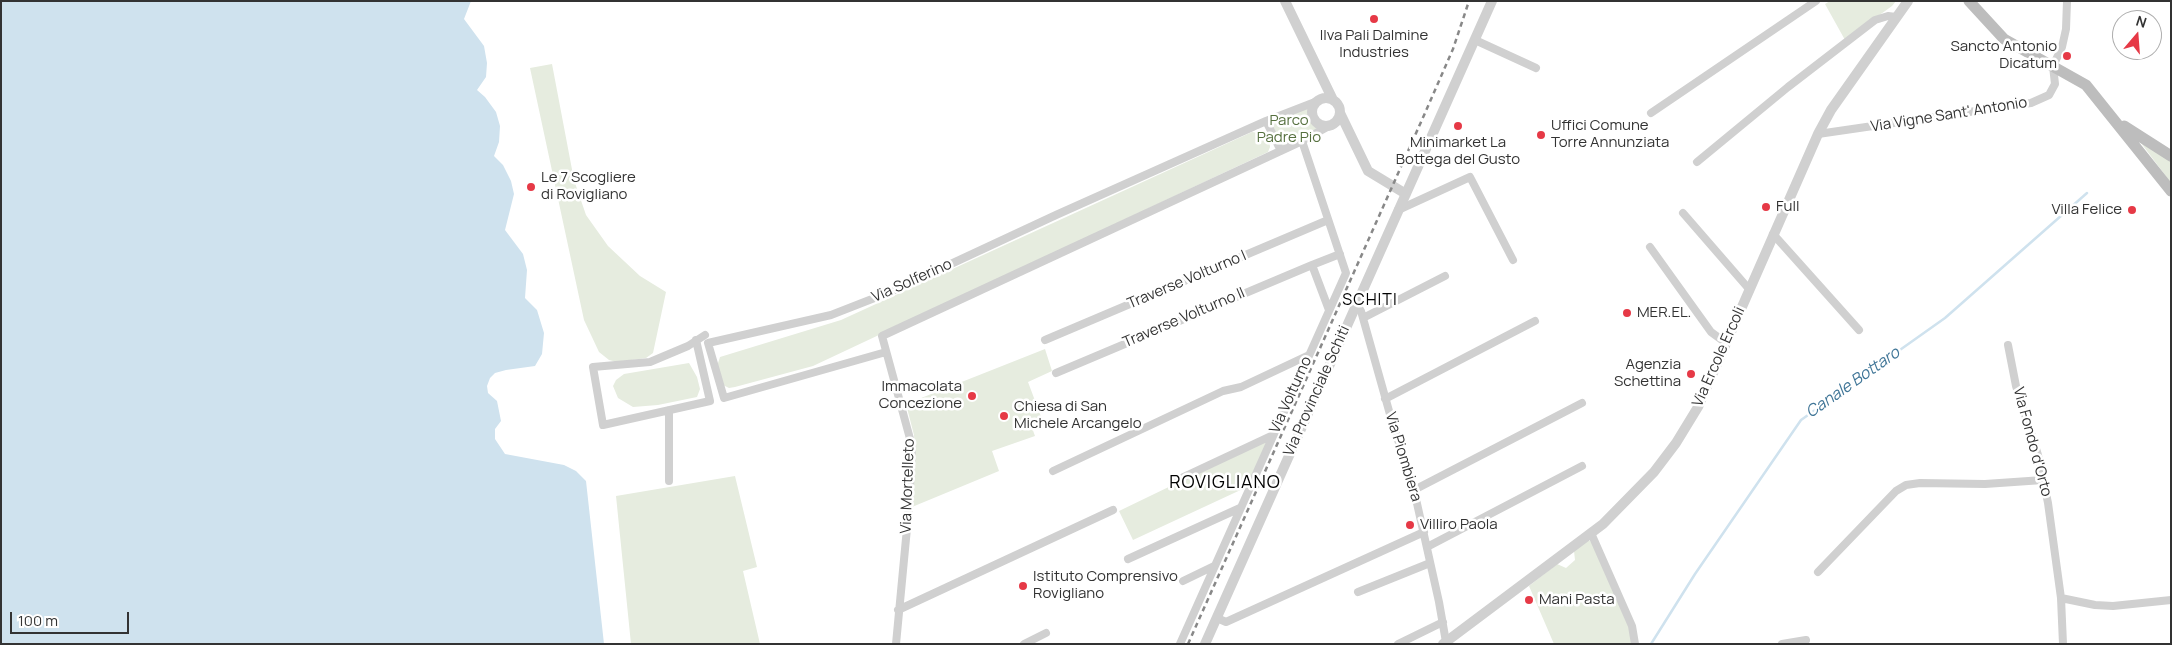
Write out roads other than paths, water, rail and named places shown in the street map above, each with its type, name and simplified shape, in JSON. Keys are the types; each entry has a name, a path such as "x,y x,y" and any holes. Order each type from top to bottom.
{"main road":[{"path":"1969,1 2004,39 2086,85 2171,191"},
{"path":"2117,122 2171,156"}],"street":[{"path":"1285,1 1333,100 1339,107 1346,129 1368,171 1406,194"},
{"name":"Via Provinciale Schiti","path":"1205,644 1492,1"},
{"path":"1652,113 1816,1"},
{"name":"Via Ercole Ercoli","path":"1445,643 1603,524 1654,472 1676,443 1698,407 1818,134 1831,110 1908,1"},
{"name":"Via Vigne Sant' Antonio","path":"1818,134 2031,103 2050,95 2055,84 2053,66 2064,37 2067,1"},
{"path":"1697,162 1788,87 1875,20 1888,16 1896,17"},
{"path":"1475,40 1536,68"},
{"path":"1320,72 1318,100 1311,110 1313,119 1320,125 1332,124 1346,129"},
{"path":"1318,100 1333,100"},
{"name":"Via Solferino","path":"886,352 724,398 708,343 830,315 876,297 1266,121 1318,100"},
{"path":"1266,121 1281,151 1332,124 1340,113"},
{"name":"Via Volturno","path":"1180,644 1346,272 1302,141"},
{"name":"Via Mortelleto","path":"896,644 909,507 912,446 882,336 1281,151"},
{"path":"1398,210 1470,177 1513,260"},
{"path":"1683,213 1749,289"},
{"name":"Traverse Volturno I","path":"1045,340 1328,220"},
{"path":"1773,234 1859,330"},
{"path":"1650,247 1711,332 1726,343"},
{"name":"Traverse Volturno II","path":"1056,373 1340,254"},
{"path":"1312,265 1329,310"},
{"path":"1363,318 1445,276"},
{"name":"Via Piombiera","path":"1356,303 1363,318 1385,399 1414,490 1443,622 1445,643"},
{"path":"1385,399 1535,321"},
{"path":"696,340 710,401 603,425 593,367 650,362 705,334"},
{"name":"Via Fondo d'Orto","path":"2008,345 2016,386 2038,455 2043,480 2061,598 2063,644"},
{"path":"1052,471 1223,391 1240,387 1308,355"},
{"path":"1414,490 1582,403"},
{"path":"669,410 669,481"},
{"path":"1177,480 1273,434"},
{"path":"1427,548 1582,466"},
{"path":"1818,572 1896,491 1906,485 1920,483 1985,484 2043,480"},
{"path":"1128,560 1240,508"},
{"path":"898,610 1113,510"},
{"path":"1216,618 1226,622 1424,532"},
{"path":"1591,533 1632,626 1635,644"},
{"path":"1358,592 1430,563"},
{"path":"1184,581 1214,566"},
{"path":"2061,598 2095,605 2112,606 2171,600"},
{"path":"1398,644 1443,622"},
{"path":"1024,644 1046,633"},
{"path":"1782,644 1806,640"}],"water":[{"path":"1,1 471,1 464,19 484,46 487,63 486,77 477,90 496,112 500,126 499,142 494,156 503,165 511,181 514,194 505,230 523,254 527,270 525,298 537,310 544,333 542,354 535,366 506,370 495,373 490,378 487,386 488,393 497,401 501,421 495,429 495,439 505,454 564,465 576,471 586,481 604,644 1,644"}],"waterway":[{"name":"Canale Bottaro","path":"1651,644 1695,574 1801,420 1945,318 2087,193"}],"railway":[{"path":"1188,644 1453,49 1469,1"}],"place":[{"name":"Ilva Pali Dalmine Industries","path":"1374,19"},
{"name":"Sancto Antonio Dicatum","path":"2067,56"},
{"name":"Minimarket La Bottega del Gusto","path":"1458,126"},
{"name":"Uffici Comune Torre Annunziata","path":"1541,135"},
{"name":"Le 7 Scogliere di Rovigliano","path":"531,187"},
{"name":"Full","path":"1766,207"},
{"name":"Villa Felice","path":"2132,210"},
{"name":"MER.EL.","path":"1627,313"},
{"name":"Agenzia Schettina","path":"1691,374"},
{"name":"Immacolata Concezione","path":"972,396"},
{"name":"Chiesa di San Michele Arcangelo","path":"1004,416"},
{"name":"Villiro Paola","path":"1410,525"},
{"name":"Istituto Comprensivo Rovigliano","path":"1023,586"},
{"name":"Mani Pasta","path":"1529,600"}],"district":[{"name":"SCHITI","path":"1370,301"},
{"name":"ROVIGLIANO","path":"1225,483"}],"park label":[{"name":"Parco Padre Pio","path":"1289,130"}]}
